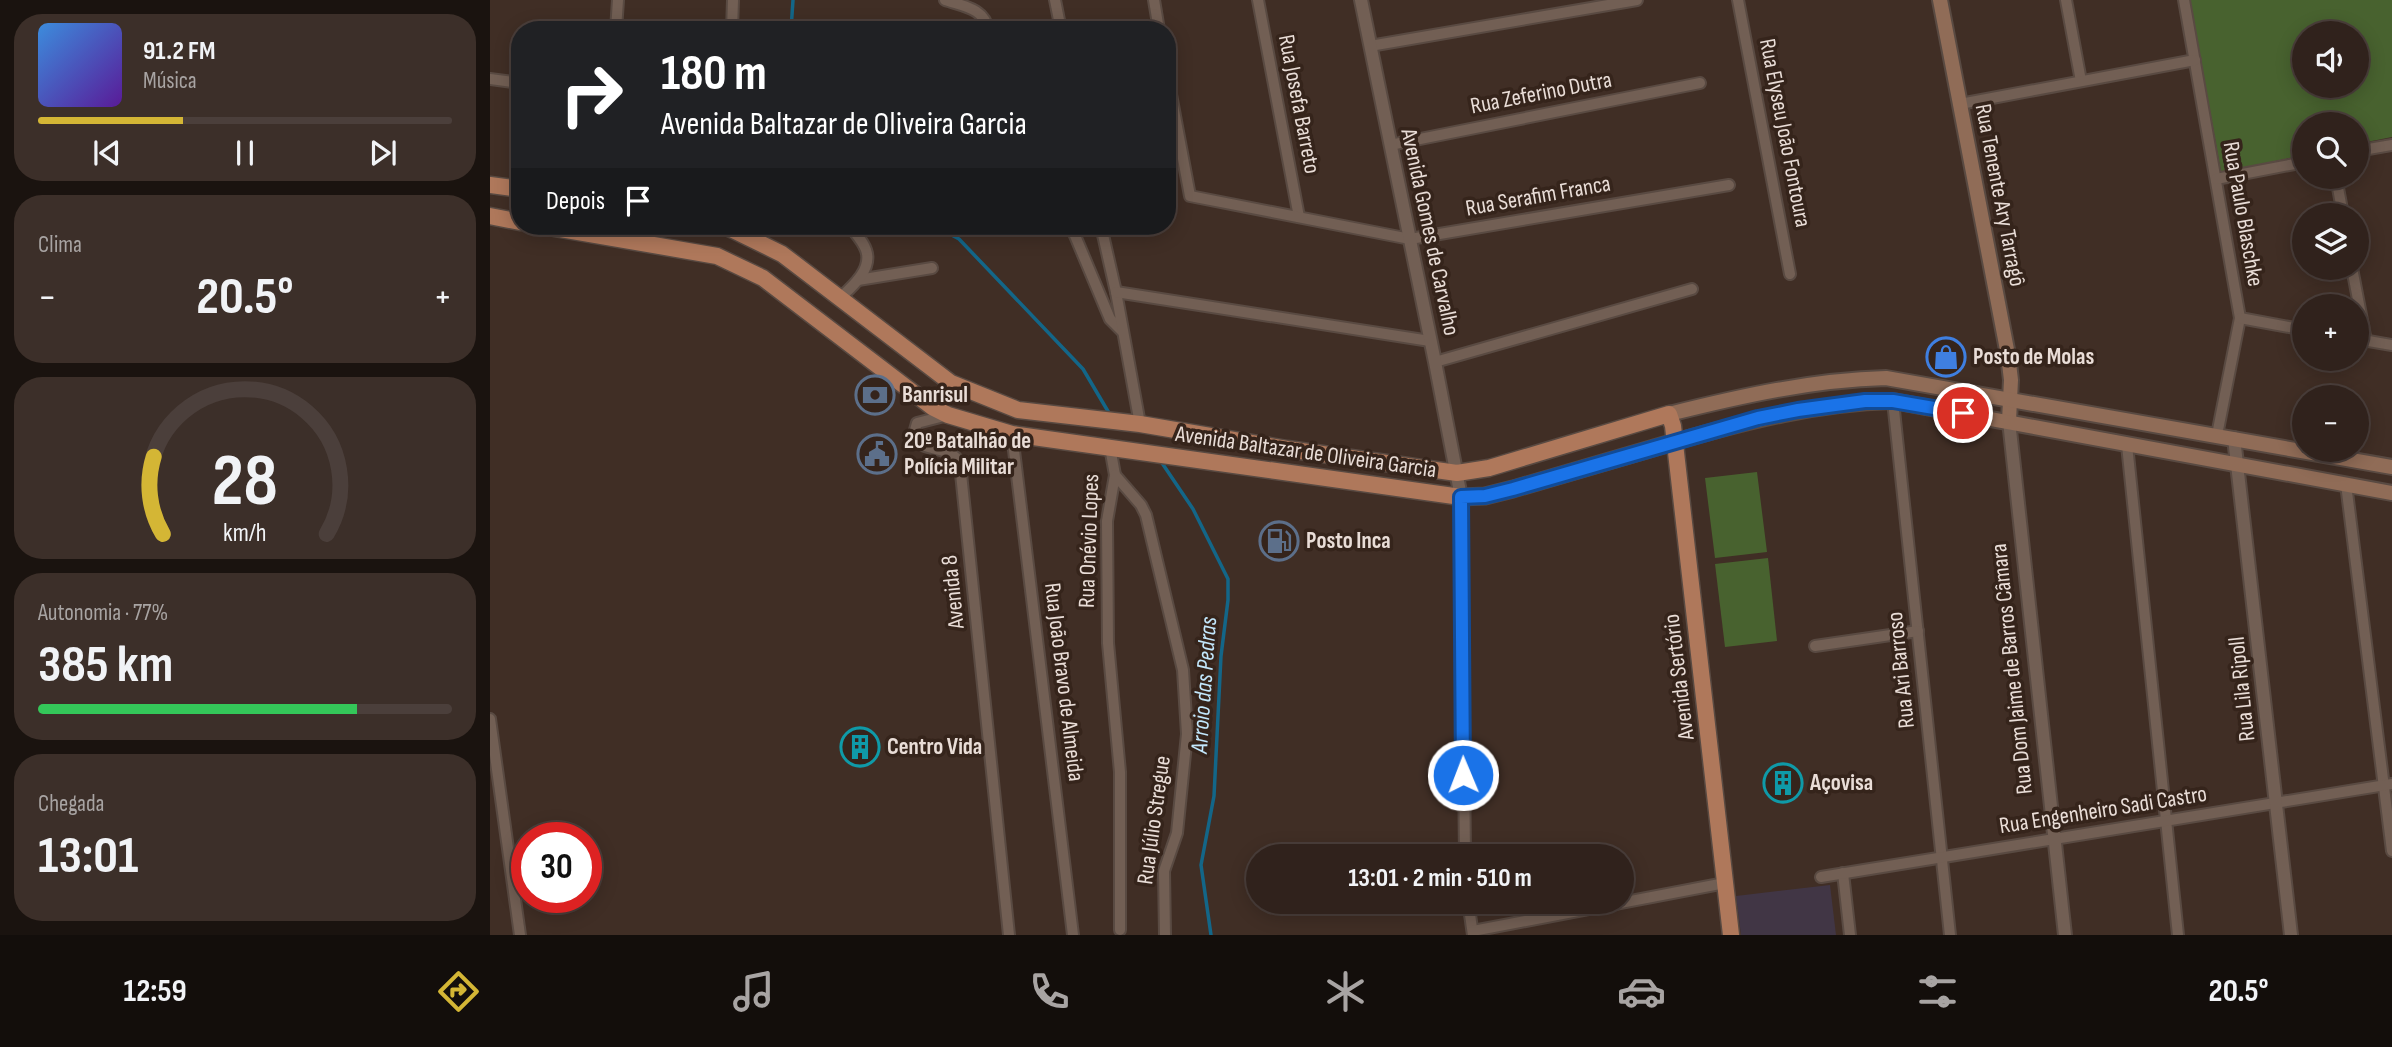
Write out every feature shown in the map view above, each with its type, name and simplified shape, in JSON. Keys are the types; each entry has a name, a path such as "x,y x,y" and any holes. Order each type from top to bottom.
{"main road":[{"name":"Rua Tenente Ary Tarragô","path":"1940,0 2008,355 2011,399"},
{"path":"490,185 511,188"},
{"path":"490,216 511,220"},
{"name":"Avenida Baltazar de Oliveira Garcia","path":"595,235 716,256 763,278 932,407 948,415 1012,433 1145,453 1461,497 1485,496 1779,413 1865,401 1893,401 2392,493"},
{"name":"Avenida Baltazar de Oliveira Garcia","path":"743,235 782,254 951,383 1018,410 1136,423 1287,449 1457,473 1489,468 1669,414 1752,393 1846,379 1886,378 2392,467"},
{"name":"Rua Dom Jaime de Barros Câmara","path":"2009,421 2011,399"},
{"name":"Avenida Sertório","path":"1669,414 1731,935"}],"street":[{"path":"617,21 618,0"},
{"path":"732,21 733,0"},
{"path":"945,0 975,9 984,21"},
{"path":"1055,0 1059,21"},
{"path":"1153,0 1157,21"},
{"name":"Rua Josefa Barreto","path":"1258,0 1299,217"},
{"name":"Avenida Gomes de Carvalho","path":"1361,0 1461,497"},
{"path":"1370,46 1637,0"},
{"name":"Rua Elyseu João Fontoura","path":"1738,0 1790,274"},
{"path":"2066,0 2081,81"},
{"name":"Rua Paulo Blaschke","path":"2184,0 2240,318 2217,435"},
{"path":"1960,104 2195,60"},
{"path":"490,79 511,82"},
{"name":"Rua Zeferino Dutra","path":"1390,145 1700,83"},
{"name":"Rua Serafim Franca","path":"1176,121 1190,196 1410,239 1728,185"},
{"path":"2369,149 2392,145"},
{"path":"2216,179 2292,164"},
{"path":"840,298 858,280 867,261 867,251 856,235"},
{"path":"1075,235 1110,319 1122,331"},
{"path":"1103,235 1116,292 1136,423"},
{"path":"858,280 932,268"},
{"path":"1435,362 1692,289"},
{"path":"1116,292 1430,341"},
{"path":"2240,318 2292,328"},
{"path":"2369,341 2392,345"},
{"name":"Rua Ari Barroso","path":"1893,401 1950,935"},
{"name":"Avenida 8","path":"948,415 917,423 913,437 923,445 953,454 960,464 1009,935"},
{"name":"Rua Dom Jaime de Barros Câmara","path":"2009,421 2065,935"},
{"name":"Rua João Bravo de Almeida","path":"1012,433 1073,935"},
{"name":"Rua Lila Ripoll","path":"2234,438 2291,935"},
{"path":"2127,445 2178,935"},
{"name":"Rua Onévio Lopes","path":"1110,447 1115,475 1107,521 1108,629 1120,772 1120,930"},
{"name":"Rua Júlio Stregue","path":"1115,475 1141,505 1146,515 1184,670 1187,734 1177,833 1164,871 1165,935"},
{"path":"2346,484 2388,785 2392,851"},
{"path":"1461,497 1465,844"},
{"path":"1815,646 1918,631"},
{"path":"490,719 520,935"},
{"name":"Rua Engenheiro Sadi Castro","path":"1821,877 2388,785"},
{"path":"1843,873 1850,935"},
{"path":"1470,914 1473,933 1725,883"}],"shaded area":[{"path":"1830,885 1836,935 1741,935 1736,896"}],"green space":[{"path":"2190,0 2392,0 2392,137 2369,142 2369,112 2292,112 2292,158 2221,172"},
{"path":"1757,472 1767,552 1715,558 1705,478"},
{"path":"1768,558 1777,641 1725,647 1715,564"}],"waterway":[{"name":"Arroio das Pedras","path":"792,21 793,0"},
{"name":"Arroio das Pedras","path":"952,235 959,239 1083,369 1109,413"},
{"name":"Arroio das Pedras","path":"1160,460 1193,509 1228,579 1214,796 1201,865 1211,935"}],"place":[{"name":"Posto de Molas","path":"1946,357"},
{"name":"Banrisul","path":"875,395"},
{"name":"20º Batalhão de Polícia Militar","path":"877,454"},
{"name":"Posto Inca","path":"1279,541"},
{"name":"Centro Vida","path":"860,747"},
{"name":"Açovisa","path":"1783,783"}],"route":[{"path":"1463,775 1461,497 1485,496 1513,489 1779,413 1865,401 1893,401 1963,413"}]}
